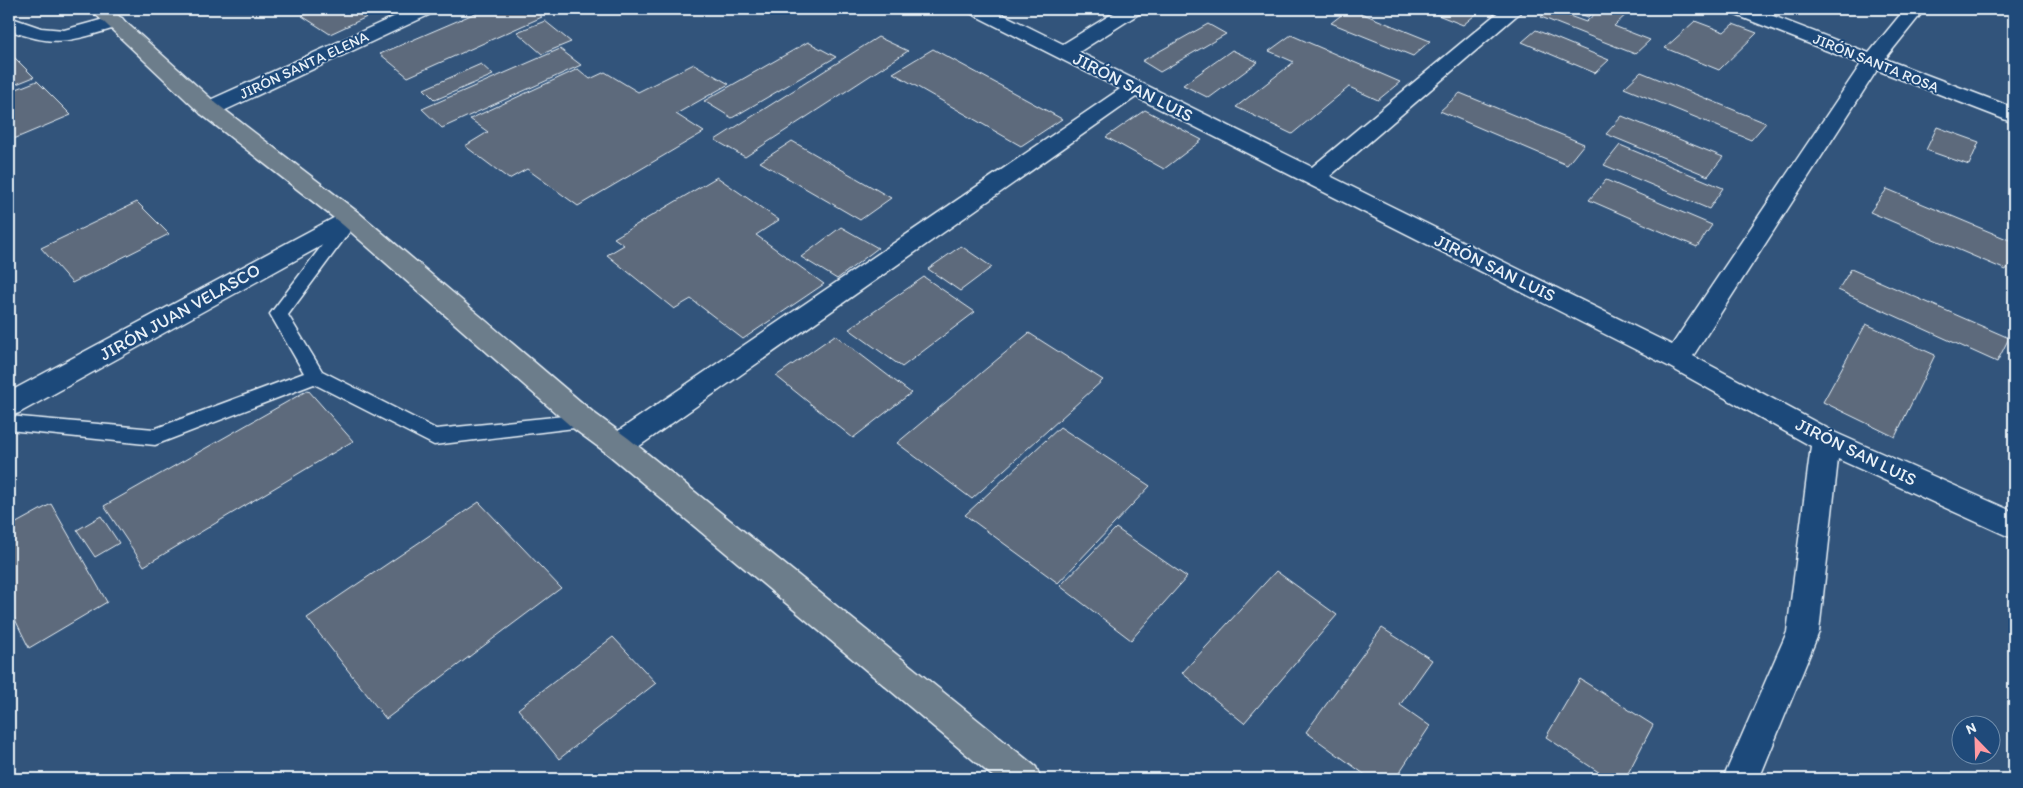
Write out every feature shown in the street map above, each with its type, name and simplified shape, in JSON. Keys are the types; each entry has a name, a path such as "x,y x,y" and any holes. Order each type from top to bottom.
{"highway":[{"path":"107,16 208,109 351,219 413,275 584,421 618,446 1023,779"}],"street":[{"name":"JIRÓN SANTA ELENA","path":"208,109 426,9"},
{"name":"JIRÓN SAN LUIS","path":"977,9 1678,359 1826,441 2014,526"},
{"path":"1065,52 1133,9"},
{"path":"1313,178 1514,9"},
{"name":"JIRÓN SANTA ROSA","path":"1738,9 2014,116"},
{"path":"1678,359 1873,61 1915,9"},
{"path":"9,23 38,34 64,36 107,16"},
{"path":"618,446 1134,88"},
{"name":"JIRÓN JUAN VELASCO","path":"9,405 351,219"},
{"path":"1741,779 1803,632 1826,441"}],"lane":[{"path":"351,219 279,314 315,376 434,437 584,421"},
{"path":"9,423 155,437 315,376"}],"building":[{"path":"317,9 384,9 330,34 302,16"},
{"path":"485,9 530,9 542,17 408,77 380,54"},
{"path":"1349,9 1430,41 1413,56 1331,23"},
{"path":"1423,9 1475,9 1480,11 1463,25"},
{"path":"1550,9 1586,22 1600,9 1632,9 1614,26 1650,40 1635,54 1541,17"},
{"path":"1567,9 1596,9 1588,17"},
{"path":"545,21 571,42 542,54 517,32"},
{"path":"1695,21 1724,32 1733,24 1757,33 1719,70 1665,48"},
{"path":"1208,24 1226,34 1160,72 1142,61"},
{"path":"1536,30 1609,60 1595,73 1522,42"},
{"path":"1291,35 1400,82 1378,100 1349,87 1292,134 1236,107 1294,62 1269,51"},
{"path":"878,37 908,51 745,157 715,140"},
{"path":"808,42 836,57 732,118 704,101"},
{"path":"560,49 581,65 442,128 422,109"},
{"path":"933,49 1062,119 1021,146 893,73"},
{"path":"1232,50 1258,62 1209,98 1183,85"},
{"path":"9,52 34,77 9,87"},
{"path":"481,64 493,75 435,100 424,89"},
{"path":"694,64 729,84 676,114 704,132 578,206 527,169 509,179 465,146 488,132 470,119 578,69 590,79 605,72 638,92"},
{"path":"1641,72 1766,123 1751,140 1624,88"},
{"path":"37,81 71,115 9,141 9,92"},
{"path":"1460,93 1584,144 1567,165 1440,111"},
{"path":"1145,110 1202,140 1164,169 1106,137"},
{"path":"1622,116 1723,157 1708,176 1606,134"},
{"path":"1937,127 1979,142 1969,165 1926,150"},
{"path":"792,141 891,198 860,220 760,162"},
{"path":"1620,145 1723,188 1709,209 1604,165"},
{"path":"717,177 779,220 756,235 824,284 743,339 691,299 674,309 607,255 624,245 614,238"},
{"path":"1606,180 1712,225 1697,247 1589,200"},
{"path":"1887,189 2014,242 2014,256 2006,270 1870,212"},
{"path":"137,202 169,234 72,283 41,248"},
{"path":"841,227 878,248 837,279 801,257"},
{"path":"961,246 992,267 960,291 928,269"},
{"path":"1851,269 2009,338 1997,362 1838,290"},
{"path":"924,277 975,312 902,367 849,329"},
{"path":"1866,324 1935,355 1895,437 1823,402"},
{"path":"1029,333 1103,380 972,499 897,443"},
{"path":"835,335 911,393 853,438 776,376"},
{"path":"308,390 353,441 144,566 104,506"},
{"path":"1060,427 1150,486 1058,583 965,515"},
{"path":"479,502 561,588 386,719 307,618"},
{"path":"51,504 107,602 29,648 9,607 9,527"},
{"path":"101,516 119,543 95,557 77,530"},
{"path":"1116,528 1187,577 1131,640 1060,586"},
{"path":"1276,571 1337,615 1244,723 1182,673"},
{"path":"1382,628 1432,660 1400,705 1430,726 1395,779 1371,779 1306,732"},
{"path":"613,637 656,683 559,759 518,709"},
{"path":"1580,679 1653,725 1625,779 1609,779 1546,737"},
{"path":"1452,772 1463,779 1447,779"}]}
